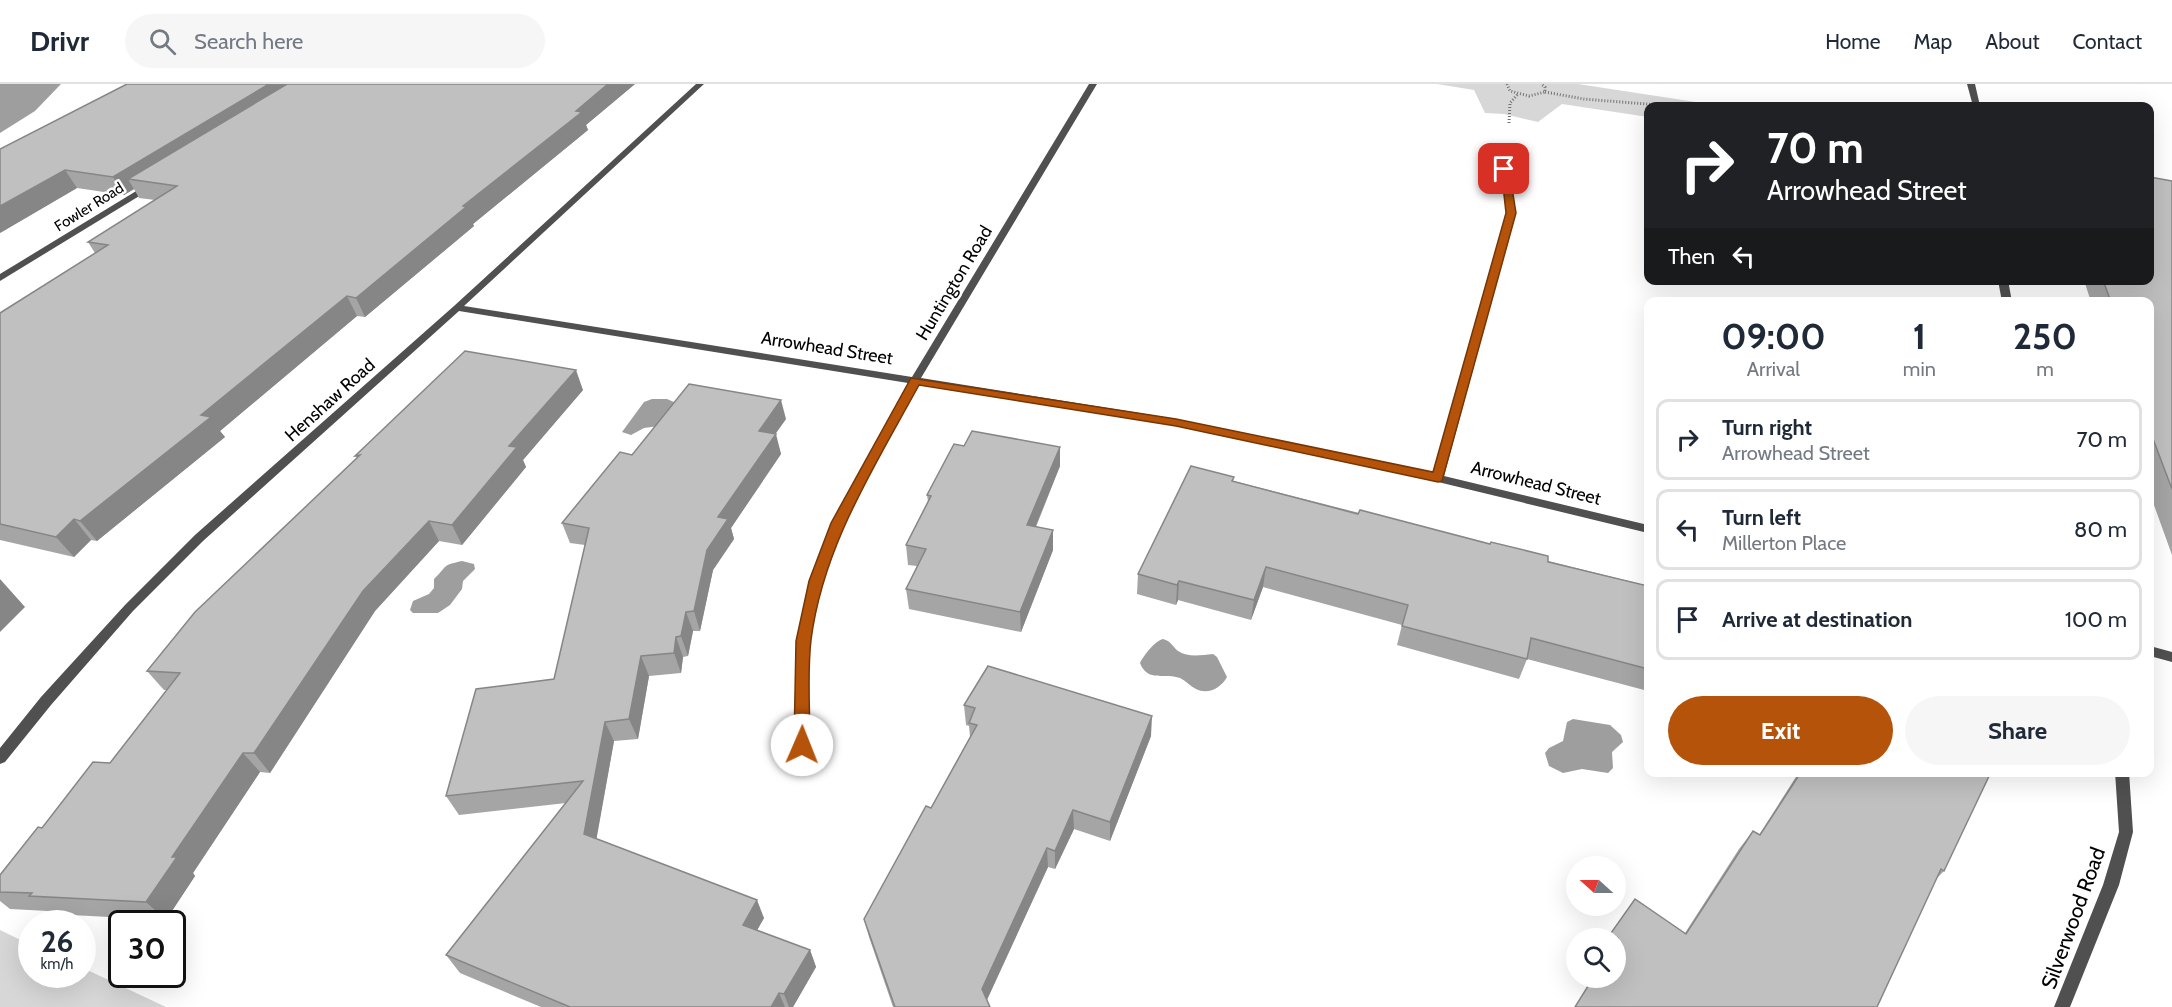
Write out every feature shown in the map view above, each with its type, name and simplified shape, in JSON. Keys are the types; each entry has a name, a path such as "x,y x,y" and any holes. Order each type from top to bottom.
{"street":[{"name":"Henshaw Road","path":"0,759 46,701 129,608 199,538 457,308 700,84"},
{"name":"Huntington Road","path":"802,745 803,641 816,581 838,523 915,380 1093,84"},
{"path":"1971,84 1976,102"},
{"path":"1438,478 1511,213 1501,148"},
{"name":"Fowler Road","path":"0,278 154,183"},
{"name":"Arrowhead Street","path":"457,308 1176,422 1438,478 1644,528"},
{"path":"2154,652 2172,657"},
{"name":"Silverwood Road","path":"2062,1007 2111,885 2126,832 2122,777"}],"path":[{"path":"1507,84 1510,91 1522,95 1535,96 1545,92 1584,99 1644,104"},
{"path":"1541,84 1545,87 1545,92"}],"shaded area":[{"path":"0,84 61,84 35,111 0,133"},
{"path":"1437,84 1578,84 1696,102 1644,102 1644,116 1562,104 1538,122 1504,114 1485,113 1474,90"},
{"path":"652,399 667,399 676,403 659,426 644,428 631,435 622,432 644,402"},
{"path":"462,561 474,564 475,569 463,581 462,589 450,605 438,613 413,613 410,610 413,601 429,594 434,588 434,579 445,567"},
{"path":"1163,639 1186,655 1213,654 1217,657 1227,677 1218,687 1210,691 1201,691 1174,676 1157,676 1147,673 1140,663 1150,649"},
{"path":"1573,719 1610,725 1621,735 1623,742 1612,752 1613,768 1608,773 1582,769 1563,773 1549,766 1545,753 1549,748 1563,741 1567,722"},
{"path":"0,930 18,939 18,988 96,988 96,974 108,980 108,988 126,988 166,1007 0,1007"}],"building":[{"path":"127,84 269,84 113,177 65,170 0,206 0,149"},
{"path":"287,84 608,84 576,111 582,112 463,206 466,207 356,298 347,296 201,415 211,417 80,521 74,519 56,537 0,524 0,313 108,245 88,242 177,186 128,179"},
{"path":"2154,178 2172,181 2172,489 2154,442 2154,297 2109,297 2105,285 2154,285"},
{"path":"465,351 576,370 509,446 517,447 452,525 429,521 363,591 254,753 243,753 172,857 177,857 146,902 29,896 32,893 0,892 0,875 38,827 42,828 93,762 110,763 180,673 147,671 195,612"},
{"path":"689,384 781,400 759,431 776,434 718,517 728,519 707,550 694,611 686,612 681,636 676,637 674,653 641,656 629,719 605,722 584,834 757,900 743,925 810,950 784,994 779,993 771,1007 570,1007 446,955 583,781 446,796 476,689 554,679 589,528 562,523 620,452 632,455"},
{"path":"972,431 1060,447 1027,525 1053,530 1020,612 906,589 926,549 906,545 931,496 927,495 954,444 964,446"},
{"path":"1191,466 1234,477 1232,481 1358,514 1360,510 1490,544 1491,542 1548,556 1548,562 1644,585 1644,668 1531,638 1527,659 1402,626 1408,605 1266,567 1254,600 1179,581 1177,585 1138,574"},
{"path":"988,666 1152,716 1110,822 1073,810 1055,851 1047,848 982,989 990,1007 895,1007 864,919 926,806 931,808 977,725 969,723 975,708 964,705"},
{"path":"1798,777 1989,777 1944,871 1941,869 1877,1007 1575,1007 1587,988 1626,988 1626,928 1615,928 1623,916 1626,916 1626,912 1635,899 1686,934 1753,831 1760,835"}],"route":[{"path":"802,745 803,641 816,581 838,523 915,380 1176,422 1438,478 1511,213 1504,169"}]}
